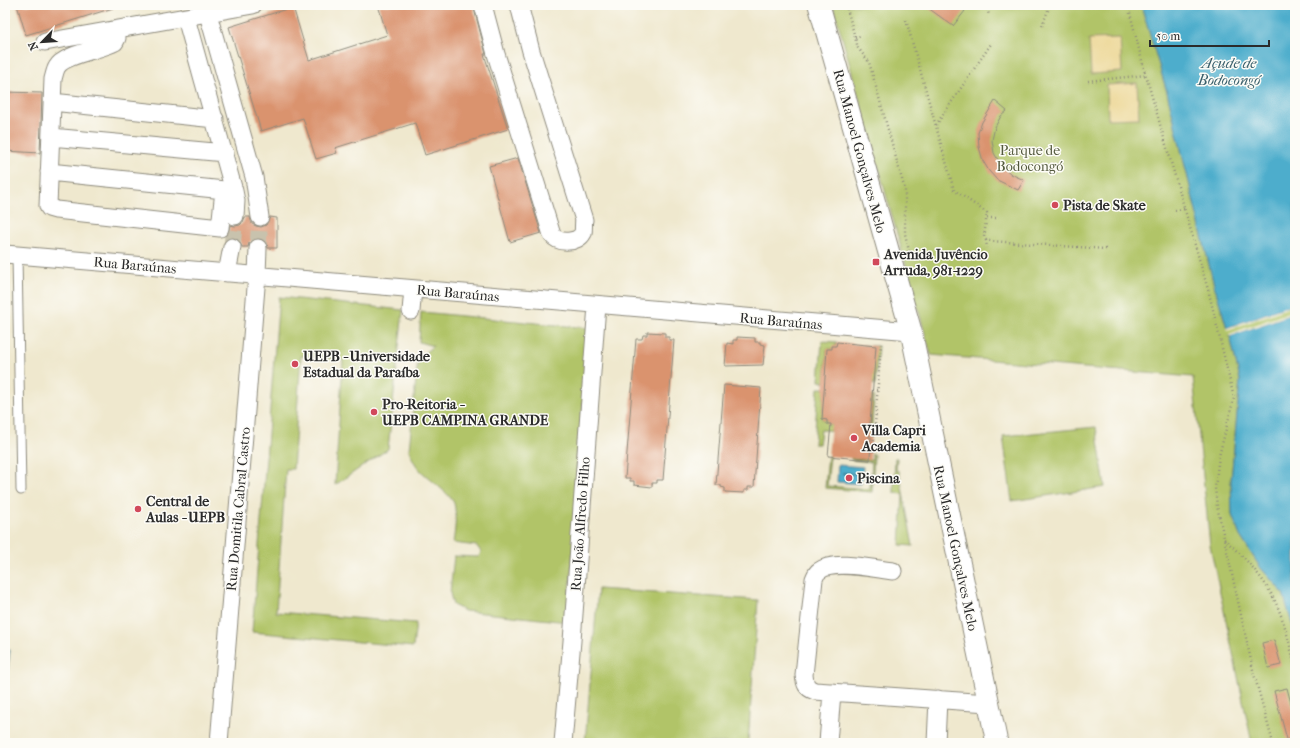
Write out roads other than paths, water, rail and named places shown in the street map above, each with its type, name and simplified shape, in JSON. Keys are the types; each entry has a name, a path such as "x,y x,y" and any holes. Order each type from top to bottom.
{"street":[{"path":"482,5 552,235 560,242 565,242 580,237 583,232 584,220 531,51 519,5"},
{"name":"Rua Manoel Gonçalves Melo","path":"820,5 910,331 997,743"},
{"path":"45,42 186,18 245,6"},
{"path":"49,172 229,191 236,201 235,214 260,214 254,177 208,14"},
{"path":"116,30 115,42 106,47 66,59 57,66 53,79 48,206 51,209 220,228 229,191 225,153 186,18"},
{"path":"52,102 215,118"},
{"path":"51,137 225,153"},
{"path":"226,273 232,247"},
{"name":"Rua Domitila Cabral Castro","path":"219,743 257,276 258,248"},
{"name":"Rua Baraúnas","path":"11,255 910,331"},
{"path":"411,311 413,289"},
{"name":"Rua João Alfredo Filho","path":"563,743 569,640 597,305"},
{"path":"893,571 838,564 828,566 818,572 814,579 804,675 805,684 808,689 815,691 988,703"},
{"path":"828,743 832,692"},
{"path":"936,743 938,699"}],"lane":[{"path":"11,255 22,490"}],"water":[{"name":"Açude de Bodocongó","path":"1141,5 1295,5 1295,307 1293,304 1227,328 1213,281 1167,92"},
{"path":"1291,314 1295,323 1295,329 1293,330 1295,332 1295,634 1283,593 1260,567 1240,536 1232,515 1231,481 1240,380 1230,336"},
{"name":"Piscina","path":"838,465 863,467 861,484 837,482"},
{"path":"5,650 10,650 7,676 5,676"}],"tunnel":[{"path":"232,247 235,216"},
{"path":"258,248 260,217"}],"place":[{"name":"Pista de Skate","path":"1055,205"},
{"name":"Avenida Juvêncio Arruda, 981-1229","path":"876,262"},
{"name":"UEPB - Universidade Estadual da Paraíba","path":"295,364"},
{"name":"Pro-Reitoria - UEPB CAMPINA GRANDE","path":"374,412"},
{"name":"Villa Capri Academia","path":"854,438"},
{"name":"Piscina","path":"849,478"},
{"name":"Central de Aulas - UEPB","path":"138,509"}],"park label":[{"name":"Parque de Bodocongó","path":"1030,158"}]}
